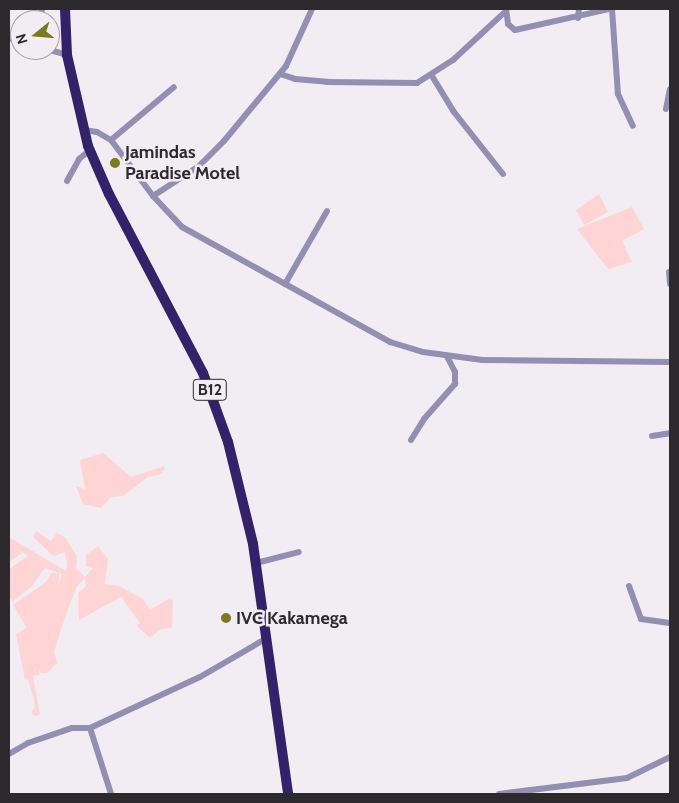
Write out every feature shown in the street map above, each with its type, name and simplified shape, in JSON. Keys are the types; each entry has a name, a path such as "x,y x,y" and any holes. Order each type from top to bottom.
{"highway":[{"name":"B12","path":"65,9 68,55 90,150 214,400 247,509 288,794"}],"street":[{"path":"153,196 199,166 280,74 298,45 312,9"},
{"path":"578,18 579,9"},
{"path":"506,10 508,24 515,30 578,18 611,9 618,94 633,126"},
{"path":"280,74 295,79 400,84 417,83 432,76 506,10"},
{"path":"60,53 68,55"},
{"path":"432,76 454,112 504,174"},
{"path":"111,140 174,87"},
{"path":"666,109 670,89"},
{"path":"84,130 97,132 111,140 153,196 182,227 390,342 447,356 532,362 670,362"},
{"path":"67,181 79,159 90,150"},
{"path":"285,284 327,211"},
{"path":"669,272 670,284"},
{"path":"411,440 424,419 455,384 455,372 447,356"},
{"path":"652,436 670,433"},
{"path":"256,563 299,552"},
{"path":"629,586 641,619 670,623"},
{"path":"9,754 28,742 72,728 90,728 200,677 267,638"},
{"path":"90,728 111,794"},
{"path":"499,794 627,778 670,757"}],"shaded area":[{"path":"599,194 608,212 584,225 576,210"},
{"path":"632,207 644,229 622,241 632,262 608,269 577,229"},
{"path":"103,453 131,477 164,466 165,469 159,475 148,477 123,496 111,497 101,508 83,504 76,486 85,489 80,460"},
{"path":"36,531 51,541 57,533 66,538 77,557 76,568 85,577 93,568 86,567 86,555 98,546 108,559 105,584 119,586 143,599 150,610 170,598 173,601 172,628 161,629 150,638 137,626 140,623 121,597 79,620 78,593 86,586 85,578 77,586 64,620 54,652 57,663 47,673 41,673 39,669 39,675 33,676 40,715 34,716 31,712 35,707 34,700 28,679 25,680 16,634 31,625 26,627 13,605 46,582 52,572 59,574 59,585 62,574 45,568 32,586 12,602 9,594 9,569 28,556 14,546 22,553 9,562 9,537 66,571 67,565 65,552 54,556 33,537"}],"place":[{"name":"Jamindas Paradise Motel","path":"115,163"},
{"name":"IVC Kakamega","path":"226,618"}]}
